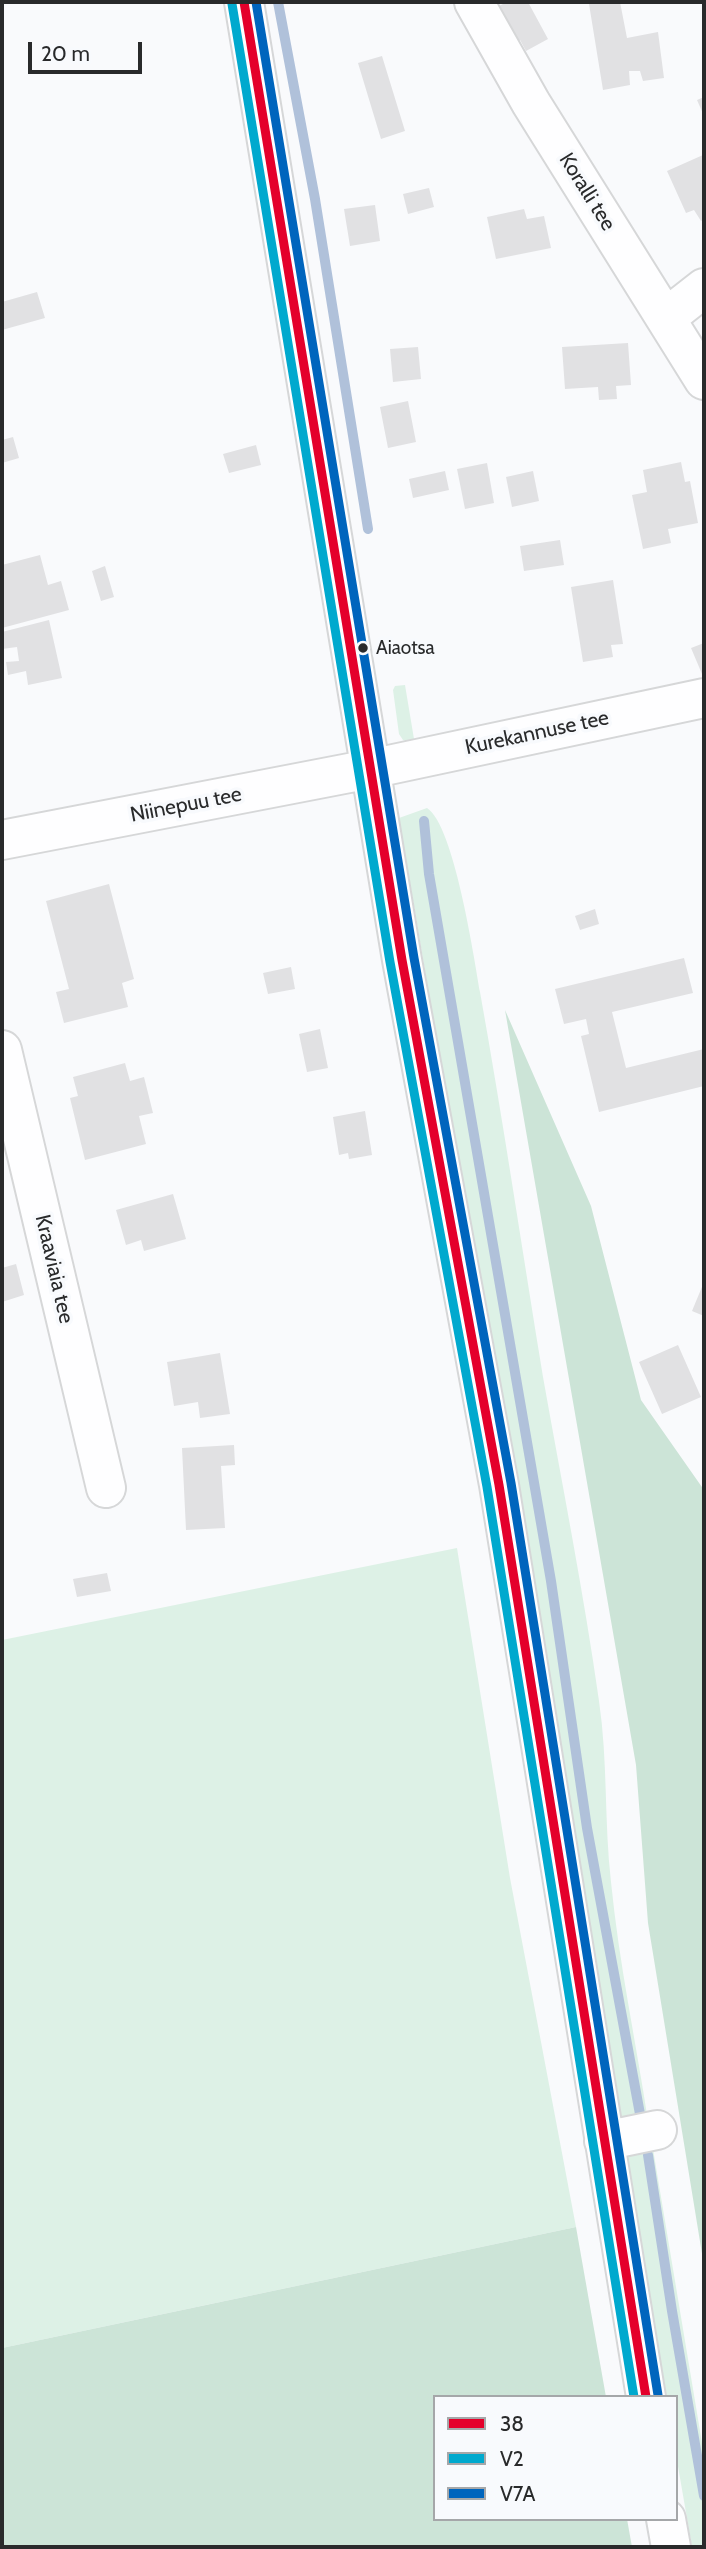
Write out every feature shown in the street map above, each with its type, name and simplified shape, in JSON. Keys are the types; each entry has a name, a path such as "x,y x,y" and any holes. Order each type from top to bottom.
{"street":[{"path":"244,2 402,960 499,1485 646,2395"},
{"name":"Koralli tee","path":"474,2 531,103 704,380"},
{"path":"667,317 704,288"},
{"name":"Kurekannuse tee","path":"370,769 704,698"},
{"name":"Niinepuu tee","path":"2,841 370,769"},
{"name":"Kraaviaia tee","path":"2,1050 106,1488"},
{"path":"604,2141 657,2130"},
{"path":"666,2521 671,2547"}],"green space":[{"path":"405,685 415,745 403,740 399,734 393,690 395,686"},
{"path":"427,808 437,819 446,839 468,923 543,1377 587,1620 602,1724 614,1912 648,2121 622,2119 618,2105 399,818"},
{"path":"505,1010 591,1206 641,1400 704,1490 704,2266 648,1923 636,1765"},
{"path":"457,1548 510,1878 576,2227 2,2348 2,1640"},
{"path":"652,2143 704,2455 704,2547 692,2547 678,2466 678,2395 666,2395 628,2154"},
{"path":"576,2227 606,2395 433,2395 433,2521 627,2521 632,2547 2,2547 2,2348"}],"building":[{"path":"507,2 528,2 548,39 526,51 520,40 512,45 493,9"},
{"path":"620,2 627,38 658,32 664,78 643,81 640,71 629,71 630,85 603,90 589,4"},
{"path":"382,56 405,131 381,139 358,63"},
{"path":"704,97 704,116 697,100"},
{"path":"703,155 704,219 701,221 694,210 686,213 667,171"},
{"path":"429,188 434,207 408,214 403,194"},
{"path":"375,205 380,241 350,246 344,209"},
{"path":"524,209 527,219 544,216 551,248 496,259 487,217"},
{"path":"37,292 45,318 2,330 2,302"},
{"path":"628,343 631,385 616,386 617,399 599,400 598,387 565,389 562,347"},
{"path":"418,347 421,379 393,382 390,349"},
{"path":"408,401 416,442 388,448 380,407"},
{"path":"13,437 19,458 2,463 2,440"},
{"path":"256,445 261,465 229,473 223,454"},
{"path":"681,462 685,482 690,481 698,523 668,529 671,543 643,549 632,495 647,492 643,470"},
{"path":"487,463 494,503 465,509 457,469"},
{"path":"445,471 449,490 413,498 409,479"},
{"path":"533,471 539,501 512,507 506,477"},
{"path":"560,540 564,565 524,571 520,546"},
{"path":"40,555 48,585 61,581 69,610 2,628 2,565"},
{"path":"105,566 114,597 101,601 92,571"},
{"path":"613,580 623,644 611,645 613,657 583,662 571,587"},
{"path":"49,620 62,678 28,685 26,671 8,675 6,662 19,661 17,647 2,649 2,632"},
{"path":"704,643 704,673 702,674 691,648"},
{"path":"109,884 134,979 122,983 128,1007 64,1023 56,992 69,989 46,901"},
{"path":"595,909 599,924 580,930 575,916"},
{"path":"684,958 693,993 612,1012 626,1068 704,1049 704,1086 599,1112 581,1036 589,1034 586,1019 564,1024 555,989"},
{"path":"291,967 295,989 268,994 263,973"},
{"path":"320,1029 328,1068 307,1072 299,1034"},
{"path":"125,1063 130,1081 144,1077 153,1113 139,1116 146,1144 85,1160 70,1098 78,1096 73,1077"},
{"path":"365,1111 372,1155 349,1159 348,1153 339,1155 333,1117"},
{"path":"173,1194 186,1239 144,1251 141,1240 126,1245 116,1210"},
{"path":"16,1264 24,1295 2,1302 2,1268"},
{"path":"704,1282 704,1316 692,1311"},
{"path":"678,1345 701,1397 662,1414 639,1362"},
{"path":"220,1353 230,1414 200,1418 198,1402 174,1406 167,1362"},
{"path":"234,1445 235,1465 221,1466 225,1528 186,1530 182,1448"},
{"path":"107,1573 111,1591 77,1597 73,1579"}],"waterway":[{"path":"278,2 315,199 368,529"},
{"path":"424,821 429,874 551,1581 587,1828 640,2114"},
{"path":"648,2155 704,2496"}],"transit line":[{"name":"38","path":"244,2 402,960 499,1485 646,2395"},
{"name":"V7A","path":"256,2 414,958 511,1483 658,2395"},
{"name":"V2","path":"232,4 390,962 487,1487 634,2395"}],"place":[{"name":"Aiaotsa","path":"363,648"}]}
